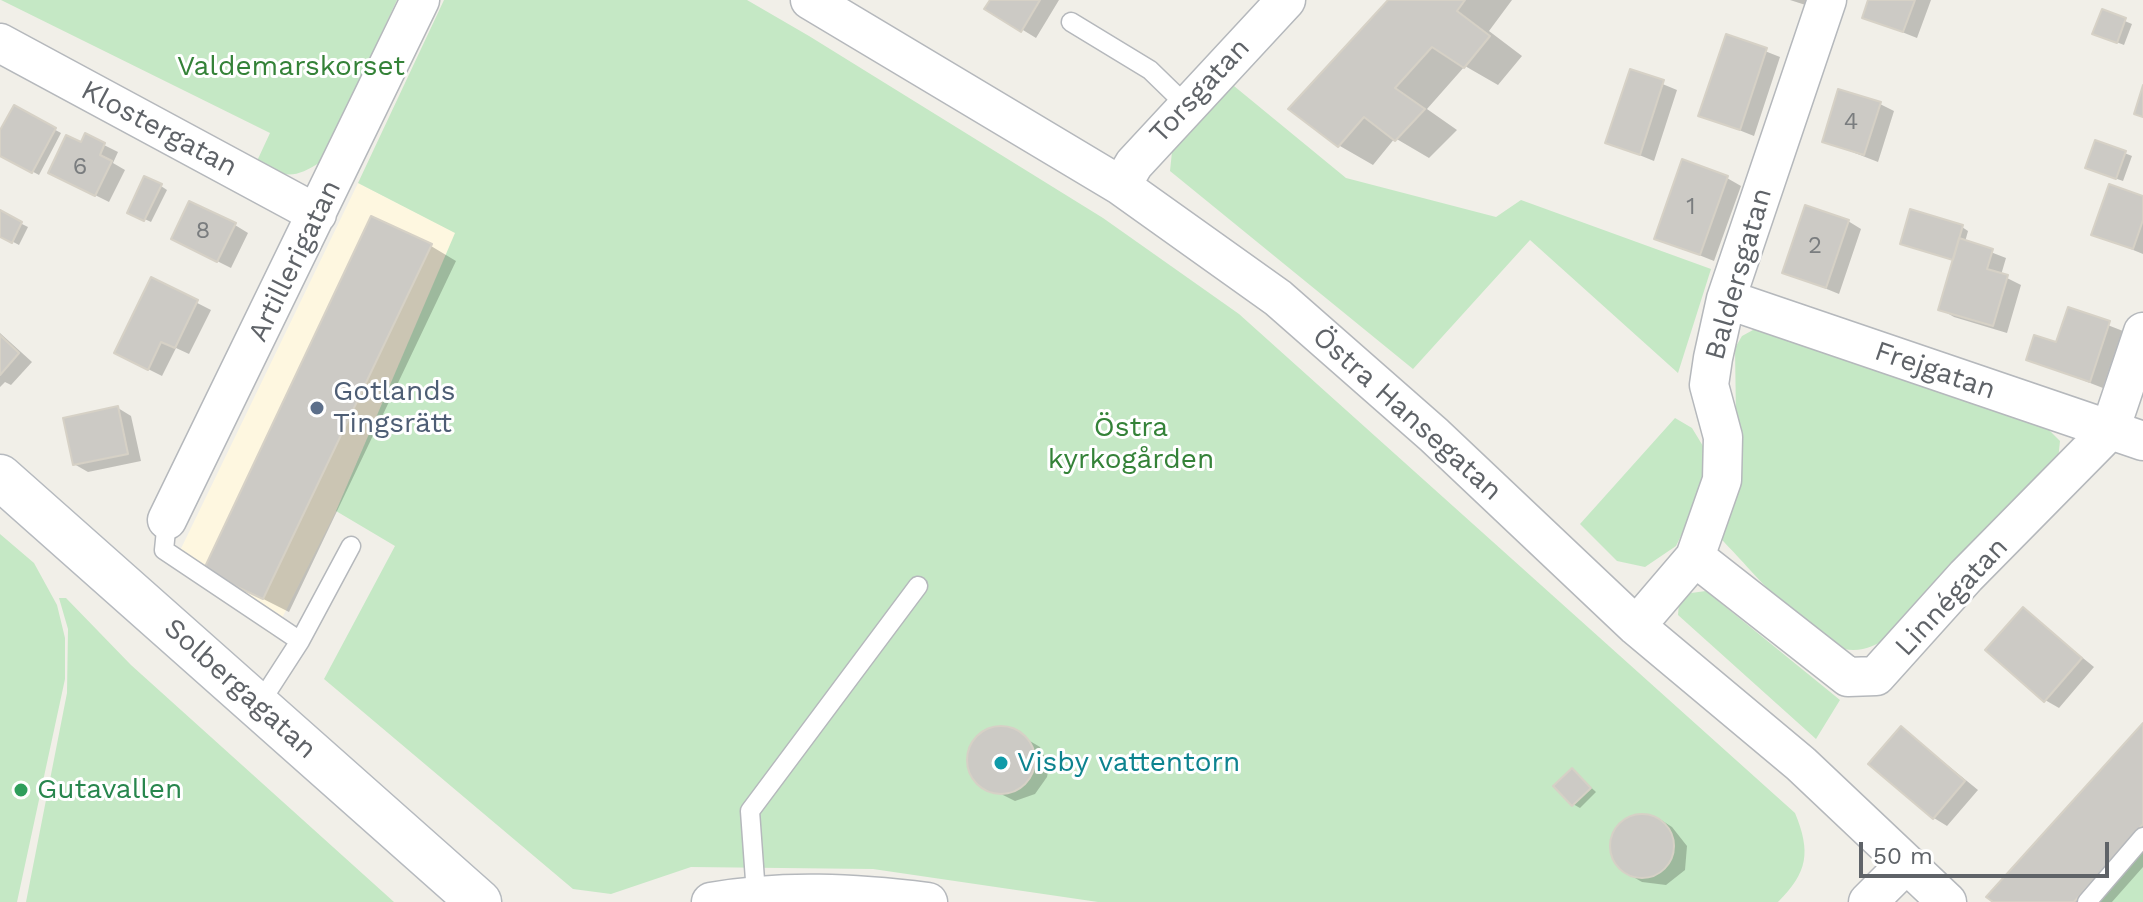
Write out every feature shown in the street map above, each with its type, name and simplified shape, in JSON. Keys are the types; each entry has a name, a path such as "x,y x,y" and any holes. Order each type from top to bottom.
{"main road":[{"name":"Solbergagatan","path":"0,477 479,902"}],"street":[{"name":"Artillerigatan","path":"167,520 420,0"},
{"name":"Östra Hansegatan","path":"810,0 1121,186 1278,298 1434,435 1636,626 1801,764 1947,902"},
{"name":"Torsgatan","path":"1121,186 1134,164 1186,105 1286,0"},
{"name":"Baldersgatan","path":"1636,626 1695,557 1722,480 1723,437 1709,385 1726,299 1827,0"},
{"name":"Klostergatan","path":"0,43 317,214"},
{"name":"Frejgatan","path":"1726,299 2126,436"},
{"name":"Linnégatan","path":"1695,557 1848,677 1876,676 1966,576 2126,436 2143,332"},
{"path":"1868,902 1906,864"},
{"path":"711,902 756,894 867,894 926,902"}],"lane":[{"path":"1071,22 1150,70 1186,105"},
{"path":"167,520 164,550 300,641"},
{"path":"258,706 300,641 351,546"},
{"path":"756,894 750,811 918,586"},
{"path":"2087,902 2143,837"}],"shaded area":[{"path":"358,183 456,233 336,511 273,636 174,563"}],"green space":[{"name":"Valdemarskorset","path":"1,0 397,0 322,161 297,174 282,174 257,161 270,133"},
{"name":"Östra kyrkogården","path":"444,0 747,0 1103,218 1239,314 1795,813 1805,850 1796,881 1778,902 1098,902 873,869 691,867 611,894 573,889 324,679 395,546 336,511 455,233 358,183"},
{"path":"1234,86 1346,178 1496,217 1521,200 1711,269 1678,373 1530,240 1413,369 1170,171 1173,142"},
{"path":"1764,324 2037,418 2060,441 2058,460 1890,637 1868,648 1844,649 1813,631 1721,539 1737,488 1735,348 1742,336"},
{"path":"1675,418 1692,428 1706,451 1705,486 1676,546 1645,567 1617,561 1580,524"},
{"name":"Gutavallen","path":"0,534 34,563 57,605 65,638 65,679 17,902 0,902"},
{"path":"1706,591 1840,700 1816,739 1678,615 1679,603 1691,593"},
{"path":"59,598 66,598 131,665 394,902 26,902 67,693 68,629"},
{"path":"2143,851 2143,902 2099,902"}],"building":[{"path":"990,0 1040,0 1021,32 984,9"},
{"path":"1388,0 1465,0 1457,11 1490,36 1464,68 1432,47 1395,88 1425,109 1395,141 1364,117 1338,147 1288,109"},
{"path":"1868,0 1915,0 1903,32 1862,18"},
{"path":"2102,9 2126,18 2117,43 2092,34"},
{"path":"1726,34 1767,48 1740,130 1698,116"},
{"path":"1630,69 1664,80 1640,155 1605,143"},
{"path":"2143,85 2143,117 2134,114"},
{"path":"1838,89 1881,102 1864,155 1822,142"},
{"path":"14,105 56,128 32,173 0,156 0,130"},
{"path":"85,133 105,143 100,155 112,161 95,196 48,173 66,135 81,142"},
{"path":"2095,140 2126,151 2116,179 2085,168"},
{"path":"1682,159 1728,176 1700,255 1654,239"},
{"path":"144,176 162,184 144,221 127,213"},
{"path":"2109,184 2143,196 2143,220 2133,249 2091,235"},
{"path":"189,201 236,223 217,262 171,239"},
{"path":"1805,205 1849,220 1826,288 1782,273"},
{"path":"1910,209 1963,225 1953,260 1900,244"},
{"path":"0,210 22,222 12,243 0,237"},
{"name":"Gotlands Tingsrätt","path":"371,216 432,244 263,599 203,571"},
{"path":"1959,238 1993,249 1987,269 2008,275 1993,326 1938,310"},
{"path":"151,277 198,300 175,348 161,342 148,370 114,353"},
{"path":"2068,307 2110,321 2090,382 2026,360 2034,335 2056,342"},
{"path":"0,335 19,353 0,375"},
{"path":"118,406 128,454 73,465 63,418"},
{"path":"2023,607 2082,658 2044,702 1985,650"},
{"path":"2143,723 2143,824 2074,902 1993,902 1986,897"},
{"name":"Visby vattentorn","path":"1001,726 1025,736 1035,760 1025,784 1001,794 977,784 967,760 977,736"},
{"path":"1901,726 1965,781 1933,819 1868,764"},
{"path":"1572,768 1591,788 1572,806 1553,786"},
{"path":"1642,814 1665,823 1674,846 1665,869 1642,878 1619,869 1610,846 1619,823"}],"place":[{"name":"Gotlands Tingsrätt","path":"317,408"},
{"name":"Visby vattentorn","path":"1001,763"},
{"name":"Gutavallen","path":"21,790"}]}
